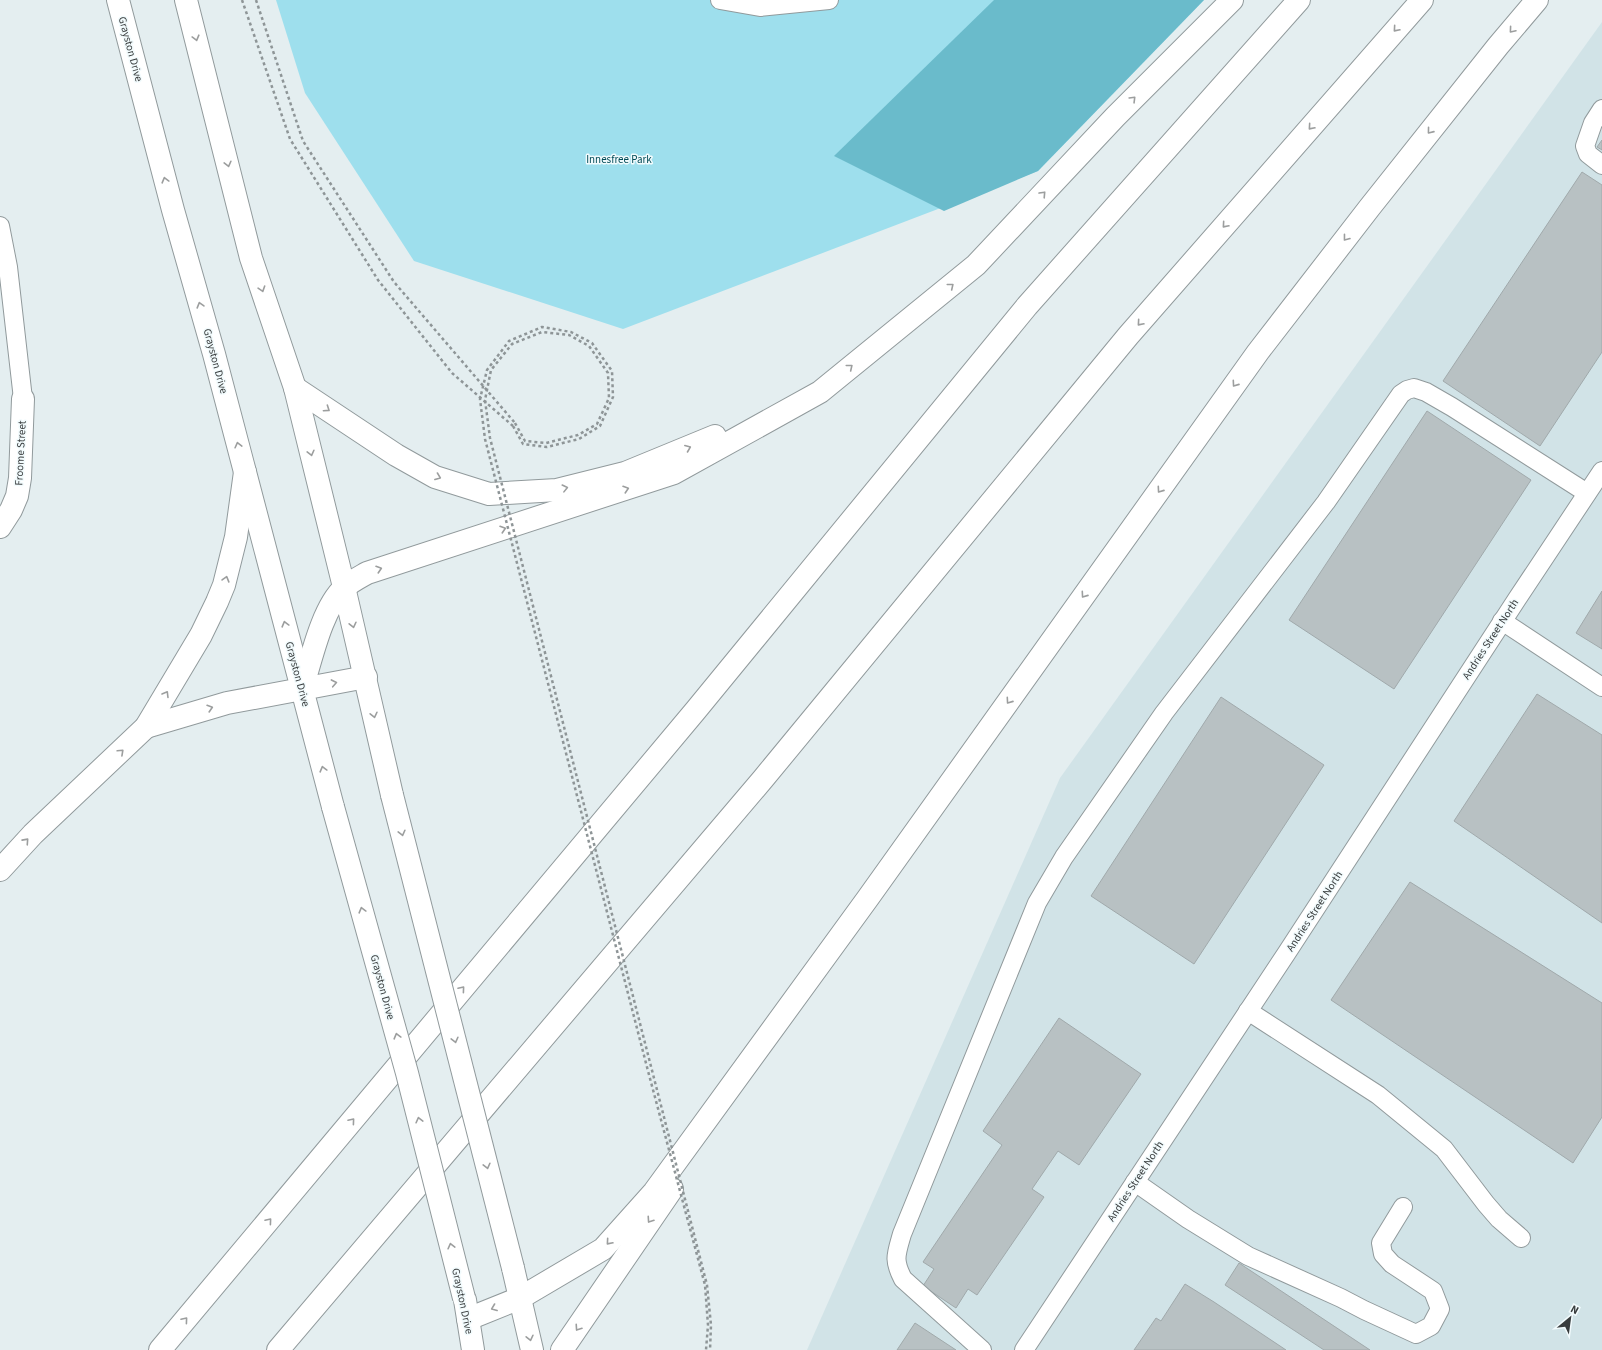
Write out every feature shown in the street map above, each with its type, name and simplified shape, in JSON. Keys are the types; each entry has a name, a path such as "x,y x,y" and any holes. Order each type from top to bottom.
{"main road":[{"name":"Grayston Drive","path":"118,0 173,210 214,354 333,807 407,1073 466,1308 473,1350"},
{"path":"186,0 251,258 295,388 366,677 392,795 513,1268 532,1350"},
{"path":"302,689 324,620 336,597 344,587 367,573 674,473 820,392 976,265 1115,117 1232,0"},
{"path":"160,1350 696,710 1027,306 1299,0"},
{"path":"278,1350 763,779 1128,336 1422,0"},
{"path":"466,1308 520,1298 603,1249 654,1192 868,898 1258,352 1375,201 1498,46 1537,0"},
{"path":"295,388 396,455 435,477 489,494 557,490 625,473 820,392"},
{"name":"Froome Street","path":"0,527 18,496 23,399"},
{"path":"0,870 33,834 146,728 201,635 217,602 226,578 236,537 245,472"},
{"path":"146,728 227,702 366,677"},
{"path":"562,1350 868,898"}],"lane":[{"path":"720,0 760,7 829,0"},
{"path":"1602,109 1593,123 1585,146 1588,154 1602,165"},
{"path":"0,226 8,267 23,399"},
{"path":"982,1350 904,1279 896,1266 897,1253 902,1234 1038,903 1064,857 1164,713 1321,508 1401,394 1407,390 1414,388 1432,395 1587,493"},
{"name":"Andries Street North","path":"1024,1350 1248,1012 1502,621 1602,471"},
{"path":"1502,621 1602,687"},
{"path":"1248,1012 1378,1096 1444,1149 1486,1204 1499,1219 1521,1238"},
{"path":"1135,1182 1188,1219 1248,1256 1416,1334 1431,1326 1440,1309 1433,1290 1392,1264 1382,1254 1381,1243 1403,1207"}],"path":[{"path":"242,0 290,139 378,280 452,373 514,425 523,444 547,447 579,439 600,426 613,397 612,371 592,343 571,332 542,327 509,341 487,370 480,399 487,447 660,1118 705,1286 708,1325 706,1350"},
{"path":"256,0 303,141 394,282 514,425 525,441 546,443 578,435 597,424 609,398 608,373 590,346 569,335 542,332 512,344 491,370 485,400 490,438 707,1285 711,1325 710,1350"}],"shaded area":[{"path":"994,0 1204,0 1038,171 944,211 834,156"},
{"path":"1602,22 1602,1350 807,1350 1060,778"}],"green space":[{"name":"Innesfree Park","path":"276,0 1204,0 1038,171 623,329 414,261 305,93"}],"building":[{"path":"1602,140 1602,150 1597,147"},
{"path":"1582,172 1602,185 1602,352 1540,446 1443,381"},
{"path":"1427,411 1531,480 1394,689 1289,620"},
{"path":"1602,591 1602,649 1576,633"},
{"path":"1537,694 1602,735 1602,923 1454,821"},
{"path":"1221,697 1324,765 1194,964 1091,896"},
{"path":"1410,882 1602,1003 1602,1117 1573,1163 1331,1000"},
{"path":"1059,1018 1141,1074 1079,1165 1058,1151 1032,1189 1044,1197 977,1295 968,1289 956,1308 923,1286 934,1269 923,1262 1002,1145 983,1131"},
{"path":"1239,1263 1370,1350 1324,1350 1225,1285"},
{"path":"1185,1284 1286,1350 1134,1350 1156,1318 1161,1321"},
{"path":"915,1323 956,1350 897,1350"}]}
